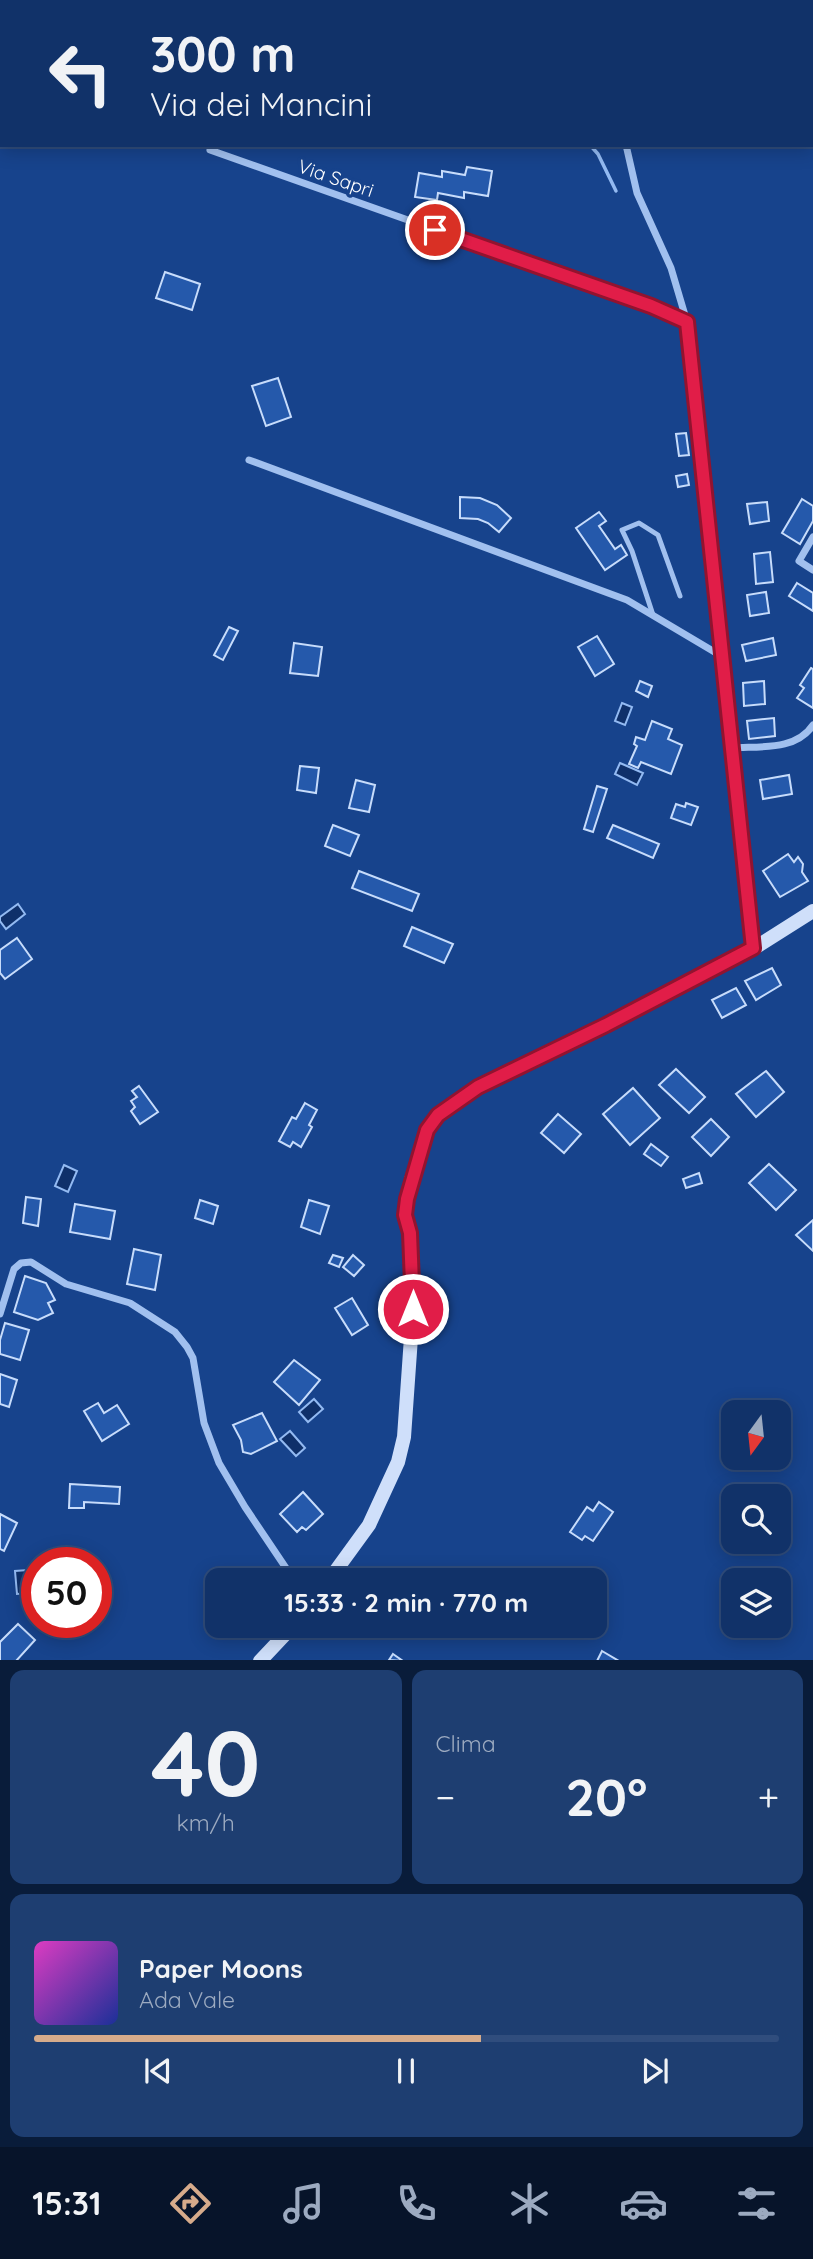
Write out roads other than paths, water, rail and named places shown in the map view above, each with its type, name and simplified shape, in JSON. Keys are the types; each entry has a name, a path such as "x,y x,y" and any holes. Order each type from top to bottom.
{"main road":[{"path":"338,1568 369,1525 401,1450 408,1390 413,1296 410,1233 405,1215 411,1180 432,1122 478,1087 606,1025 753,948 813,911"},
{"path":"261,1660 282,1638"}],"street":[{"path":"626,147 637,193 671,268 687,322 753,948"},
{"name":"Via Sapri","path":"210,150 638,302 687,322"},
{"path":"250,460 627,600 723,657"},
{"path":"813,537 799,561 813,570"},
{"path":"732,748 792,743 802,738 813,725"},
{"path":"0,1314 14,1269 21,1263 31,1262 63,1282 126,1300 175,1332 193,1358 204,1423 219,1463 286,1568"}],"lane":[{"path":"653,615 632,551 622,530 639,523 658,535 680,596"}],"waterway":[{"path":"592,147 616,191"}]}
